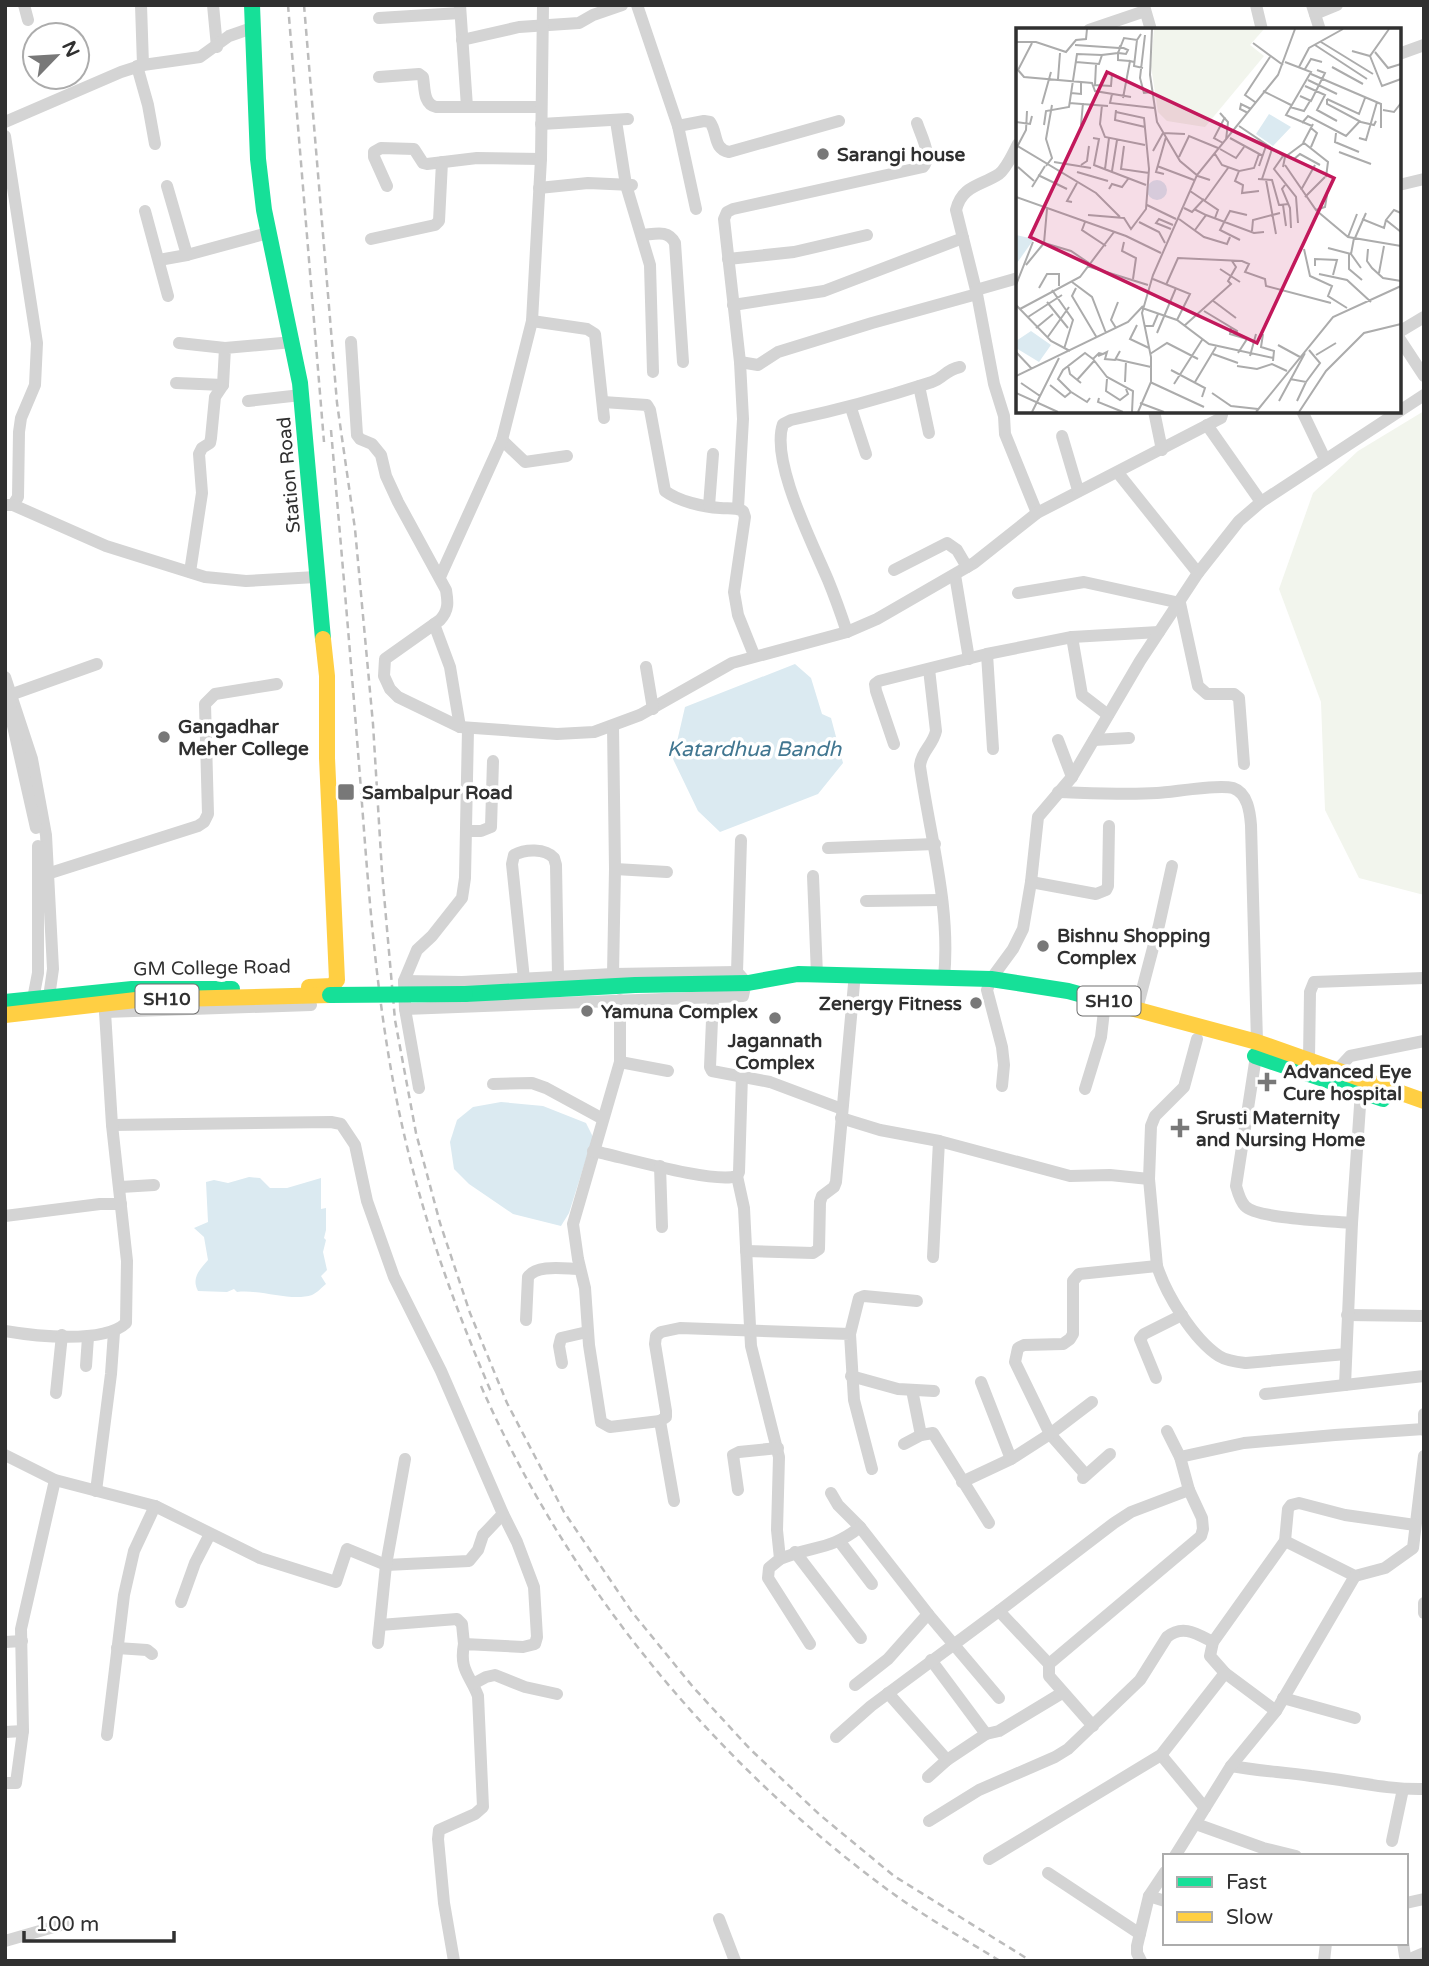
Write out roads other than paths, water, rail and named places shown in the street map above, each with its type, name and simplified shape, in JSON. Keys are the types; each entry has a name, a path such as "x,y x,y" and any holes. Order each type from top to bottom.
{"main road":[{"name":"Station Road","path":"252,5 258,159 268,233 302,395 327,676 327,758 335,983"},
{"name":"SH10","path":"782,980 799,974 944,978 989,985 1104,1011 1197,1039 1309,1059 1424,1101"},
{"name":"SH10","path":"5,1015 135,1000 465,994 737,979 782,980 798,984 989,985 1069,991 1137,1009 1256,1049 1361,1091 1424,1112"},
{"name":"GM College Road","path":"5,1002 132,989 314,987 332,986 335,983"}],"street":[{"path":"24,5 29,20"},
{"path":"141,5 140,66 155,144"},
{"path":"213,5 217,47"},
{"path":"440,577 502,440 532,321 541,159 543,5"},
{"path":"462,40 519,27 579,23 622,5"},
{"path":"637,5 678,125 696,209"},
{"path":"1255,5 1261,28"},
{"path":"1319,28 1313,10 1337,5"},
{"path":"1094,28 1145,8 1150,28"},
{"path":"379,18 412,11 460,9 467,107"},
{"path":"5,122 140,66 194,59 217,47 229,36 251,28"},
{"path":"1401,53 1424,45"},
{"path":"379,77 419,74 423,77 427,102 430,105 541,107"},
{"path":"541,124 622,120 629,185 650,265 653,372"},
{"path":"678,125 710,122 714,127 718,145 723,151 729,152 839,121"},
{"path":"738,508 743,419 740,362 724,219 727,212 922,167 928,156 917,123"},
{"path":"5,135 37,343 35,384 21,418 19,432 18,497 9,505 106,546 205,577 235,580 317,577"},
{"path":"1016,147 1003,170 976,183 961,197 956,210 994,384 1004,415 1005,434 1037,513"},
{"path":"387,186 374,157 377,150 410,148 418,152 423,163 477,158 541,159"},
{"path":"371,239 439,222 442,162"},
{"path":"1401,185 1424,179"},
{"path":"539,188 588,183 629,185"},
{"path":"167,186 187,256"},
{"path":"145,211 168,296"},
{"path":"159,260 187,256 268,233"},
{"path":"642,235 666,233 675,243 682,362"},
{"path":"728,259 794,252 867,234"},
{"path":"733,305 824,291 963,238"},
{"path":"740,362 758,365 778,352 1016,279"},
{"path":"1401,331 1424,317"},
{"path":"532,321 587,329 595,334 604,418"},
{"path":"1401,341 1424,376"},
{"path":"179,343 225,348 293,342"},
{"path":"351,342 357,435 372,444 381,455 386,476 440,577 448,601 446,612 434,624 385,659 384,676 390,689 398,697 464,728 583,734 613,726 653,709 719,669 754,655 847,632 905,605 961,571 1037,513 1162,450 1221,418 1222,413"},
{"path":"190,572 202,493 199,454 202,448 210,443 215,397 223,385 225,348"},
{"path":"847,632 791,489 780,432 783,424 851,408 937,381 949,370 960,367"},
{"path":"176,383 223,385"},
{"path":"919,386 929,433"},
{"path":"248,401 302,395"},
{"path":"1401,411 1424,396"},
{"path":"603,402 647,405 665,491 671,496 743,511 745,517 734,592 754,655"},
{"path":"851,408 866,454"},
{"path":"1004,415 1016,412"},
{"path":"1154,413 1162,450"},
{"path":"1303,413 1325,459"},
{"path":"1002,1086 1002,1047 989,985 1023,929 1038,817 1072,777 1198,573 1239,521 1261,502 1397,413"},
{"path":"1207,425 1261,502"},
{"path":"1062,436 1078,490"},
{"path":"502,440 525,462 567,456"},
{"path":"709,506 713,454"},
{"path":"1118,473 1198,573"},
{"path":"894,570 947,543 957,550 969,659"},
{"path":"1018,593 1084,582 1180,603"},
{"path":"1180,603 1198,686 1208,694 1234,694 1239,698 1244,764"},
{"path":"419,1088 405,1009 404,981 417,950 432,936 462,898 466,831 464,728 450,667 434,624"},
{"path":"894,744 875,684 886,678 1072,636 1160,632"},
{"path":"1072,636 1082,695 1108,715"},
{"path":"987,654 993,749"},
{"path":"10,695 97,664"},
{"path":"646,667 653,709"},
{"path":"929,670 936,731 920,759 920,766 935,844 947,938 944,978"},
{"path":"5,677 22,722 40,796 46,835 53,969 41,998"},
{"path":"47,874 204,822 208,814 207,700 215,694 277,684"},
{"path":"10,695 11,717 38,843 38,972 41,998"},
{"path":"612,974 615,869 613,726"},
{"path":"1094,740 1129,738"},
{"path":"1058,740 1072,777"},
{"path":"466,831 481,831 491,827 493,822 493,761"},
{"path":"1058,792 1154,793 1233,788 1246,801 1251,825 1256,1049 1236,1186 1243,1205 1253,1212 1352,1223"},
{"path":"1031,882 1096,894 1105,890 1108,886 1109,826"},
{"path":"405,1009 743,996 737,979 741,840"},
{"path":"828,848 935,844"},
{"path":"524,979 512,864 514,855 519,852 544,851 554,858 558,976"},
{"path":"1137,1009 1172,866"},
{"path":"615,869 667,872"},
{"path":"813,876 817,975"},
{"path":"866,901 942,900"},
{"path":"404,981 612,974 737,979"},
{"path":"1309,1059 1310,992 1314,982 1424,978"},
{"path":"746,1251 817,1252 820,1202 822,1196 834,1187 836,1182 854,984"},
{"path":"713,998 710,1067 718,1074 770,1082 880,1130 939,1141 1070,1176 1133,1176 1149,1179"},
{"path":"620,1000 620,1062 573,1224 585,1287 587,1332 601,1422 610,1427 660,1421 666,1417 655,1344 656,1336 662,1332 680,1328 850,1334"},
{"path":"5,1022 62,1014 311,1005"},
{"path":"1085,1089 1101,1037 1104,1011"},
{"path":"5,1331 88,1337 114,1332 127,1320 127,1261 112,1125 105,1012"},
{"path":"1197,1039 1184,1087 1155,1116 1151,1126 1149,1179 1157,1265 1161,1279 1182,1315 1202,1341 1219,1356 1231,1361 1246,1363 1346,1353"},
{"path":"1338,1069 1350,1056 1424,1041"},
{"path":"620,1062 668,1071"},
{"path":"743,1076 737,1176 744,1208 749,1332 778,1448 777,1530 780,1559"},
{"path":"494,1084 522,1082 546,1088 603,1119"},
{"path":"1345,1385 1361,1091"},
{"path":"112,1125 341,1124 355,1145 372,1220 394,1277 441,1371 517,1542 534,1587 537,1637 535,1644 523,1647 464,1644"},
{"path":"933,1256 939,1141"},
{"path":"593,1151 693,1173 729,1178 737,1176"},
{"path":"660,1166 662,1227"},
{"path":"121,1188 154,1185"},
{"path":"5,1216 100,1204 121,1204"},
{"path":"1110,1454 1085,1477 1050,1434 1015,1362 1018,1348 1031,1343 1067,1343 1073,1334 1073,1281 1079,1274 1157,1265"},
{"path":"526,1320 530,1273 538,1270 580,1269"},
{"path":"873,1469 854,1399 851,1376 850,1334 859,1298 864,1296 917,1301"},
{"path":"1156,1378 1140,1339 1144,1334 1182,1315"},
{"path":"1347,1315 1424,1316"},
{"path":"96,1491 114,1332"},
{"path":"562,1363 559,1346 561,1338 587,1332"},
{"path":"56,1393 62,1335"},
{"path":"86,1366 88,1337"},
{"path":"851,1376 883,1385 934,1391"},
{"path":"1265,1394 1424,1377"},
{"path":"981,1382 1011,1460"},
{"path":"912,1390 921,1435"},
{"path":"962,1482 1011,1460 1092,1402"},
{"path":"1180,1457 1244,1443 1424,1430 1424,1414"},
{"path":"660,1421 674,1501"},
{"path":"1049,1664 1200,1536 1203,1529 1202,1518 1189,1490 1180,1457 1167,1431"},
{"path":"904,1444 928,1433 937,1438 989,1523"},
{"path":"738,1490 733,1455 778,1448"},
{"path":"5,1455 55,1479 155,1506 260,1558 336,1582 347,1549 386,1565 469,1561 478,1550 483,1535 503,1514"},
{"path":"1285,1541 1355,1576 1385,1568 1413,1548 1424,1456"},
{"path":"378,1643 386,1565 405,1459"},
{"path":"5,1783 16,1783 23,1731 21,1629 55,1479"},
{"path":"836,1737 888,1693 1122,1517 1141,1507 1189,1490"},
{"path":"831,1493 838,1505 860,1527 928,1614 999,1698"},
{"path":"1276,1711 1225,1673 1210,1657 1213,1642 1285,1541 1288,1509 1294,1503 1345,1515 1415,1525"},
{"path":"107,1735 124,1595 134,1551 155,1506"},
{"path":"810,1644 768,1578 769,1568 795,1552 840,1542 860,1527"},
{"path":"181,1602 195,1563 211,1534"},
{"path":"840,1542 872,1584"},
{"path":"1413,1548 1424,1558"},
{"path":"795,1552 861,1637"},
{"path":"1176,1854 1231,1766 1276,1711 1355,1576"},
{"path":"1424,1603 1424,1613"},
{"path":"999,1611 1049,1664 1049,1676 1093,1727"},
{"path":"855,1685 888,1659 928,1614"},
{"path":"380,1625 457,1619 462,1624 462,1659 465,1672 474,1684 478,1696 483,1807 475,1814 444,1826 439,1830 438,1839 444,1903 454,1961"},
{"path":"929,1821 979,1790 1055,1757 1093,1727 1140,1680 1172,1632 1189,1630 1213,1642"},
{"path":"5,1642 22,1641"},
{"path":"117,1648 147,1650 152,1654"},
{"path":"931,1660 986,1734"},
{"path":"989,1858 1161,1755 1225,1673"},
{"path":"474,1684 495,1675 557,1694"},
{"path":"888,1693 947,1760"},
{"path":"928,1777 947,1760 986,1734 999,1731 1062,1693"},
{"path":"1283,1698 1355,1718"},
{"path":"5,1732 23,1731"},
{"path":"1161,1755 1205,1808"},
{"path":"1231,1766 1403,1789 1424,1789"},
{"path":"1392,1840 1403,1789"},
{"path":"1195,1824 1288,1854"},
{"path":"1048,1873 1140,1934"},
{"path":"1138,1958 1140,1934 1149,1896 1163,1875"},
{"path":"1149,1896 1163,1900"},
{"path":"719,1919 735,1961"},
{"path":"5,1941 64,1924"},
{"path":"1403,1945 1405,1956 1410,1960 1424,1953"}],"water":[{"name":"Katardhua Bandh","path":"795,664 811,678 822,714 831,718 843,763 818,794 720,832 698,811 673,759 685,707"},
{"path":"501,1102 543,1106 586,1123 593,1137 569,1213 561,1226 513,1214 469,1184 454,1169 450,1142 457,1120 473,1107"},
{"path":"249,1177 260,1178 270,1188 287,1188 321,1178 321,1209 326,1208 326,1240 323,1252 327,1270 321,1276 326,1284 314,1294 295,1297 237,1292 234,1289 227,1292 198,1291 196,1278 208,1260 204,1237 194,1228 208,1222 206,1182 214,1180 228,1183"}],"railway":[{"path":"288,5 324,442"},
{"path":"304,5 337,403 355,529 373,724 395,1020 416,1133 440,1223 470,1313 507,1403 564,1512 632,1612 693,1687 750,1749 820,1815 894,1876 1031,1961"},
{"path":"331,430 371,912 387,1046 404,1134 421,1201 453,1298 492,1394"},
{"path":"481,1386 516,1459 556,1530 601,1598 650,1662 703,1724 760,1782 820,1837 898,1897 1000,1961"}],"place":[{"name":"Sarangi house","path":"823,154"},
{"name":"Gangadhar Meher College","path":"164,737"},
{"name":"Sambalpur Road","path":"346,792"},
{"name":"Bishnu Shopping Complex","path":"1043,946"},
{"name":"Zenergy Fitness","path":"976,1003"},
{"name":"Yamuna Complex","path":"587,1011"},
{"name":"Jagannath Complex","path":"775,1018"},
{"name":"Advanced Eye Cure hospital","path":"1267,1082"},
{"name":"Srusti Maternity and Nursing Home","path":"1180,1128"}]}
